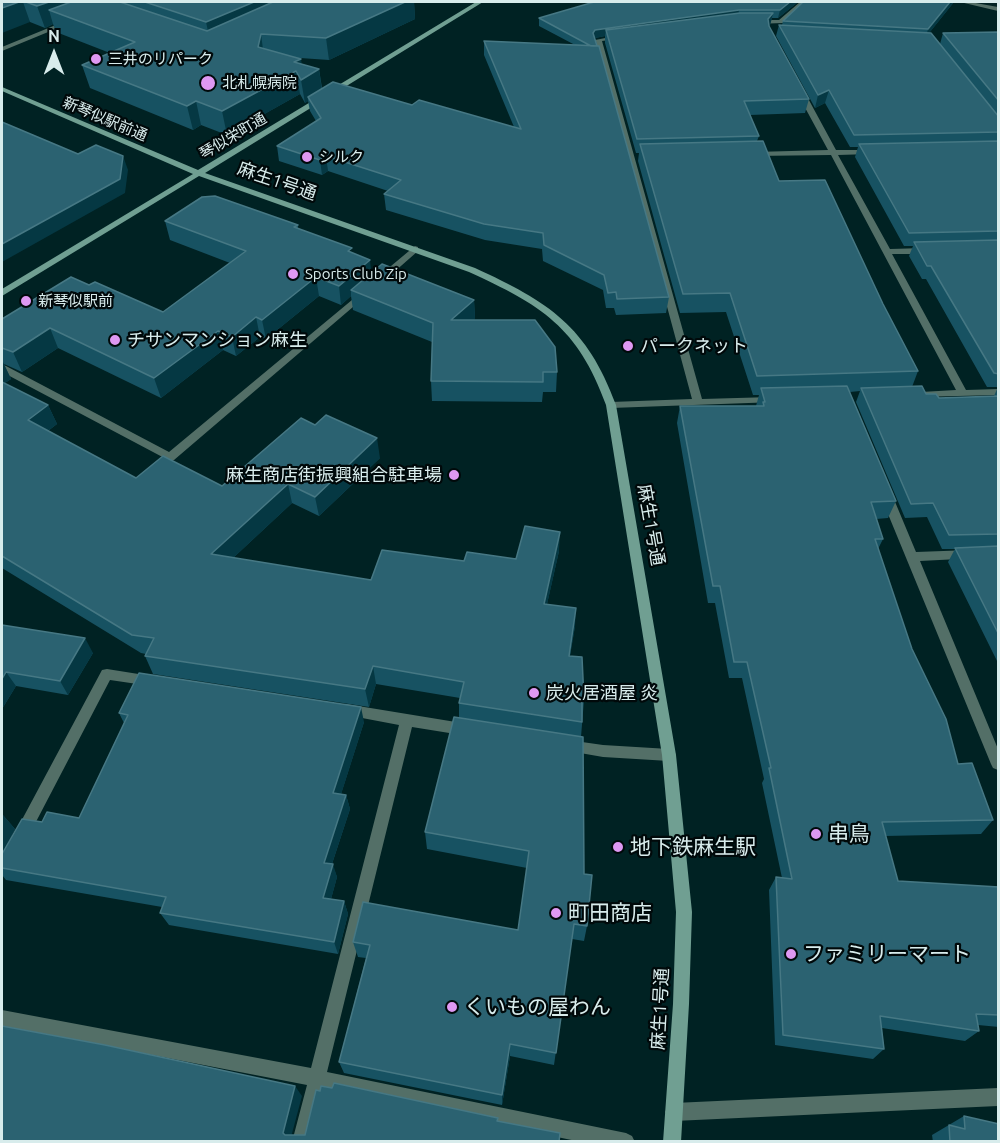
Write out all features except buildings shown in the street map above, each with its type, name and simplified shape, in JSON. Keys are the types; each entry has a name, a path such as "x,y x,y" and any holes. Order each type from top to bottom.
{"street":[{"name":"琴似栄町通","path":"2,293 480,2"},
{"path":"771,32 803,2"},
{"path":"963,2 999,9"},
{"path":"2,49 78,18"},
{"path":"749,22 781,22"},
{"path":"633,35 598,39 698,402"},
{"path":"794,80 963,394"},
{"name":"新琴似駅前通","path":"2,89 198,173"},
{"path":"747,155 881,152"},
{"path":"631,157 643,157"},
{"name":"麻生1号通","path":"198,173 415,249 507,286 537,303 565,325 584,350 603,382 611,405 669,755 684,912 672,1142"},
{"path":"2,368 170,457 415,249"},
{"path":"887,252 934,250"},
{"path":"905,396 999,392"},
{"path":"611,405 778,400"},
{"path":"882,484 999,764"},
{"path":"911,557 999,553"},
{"path":"13,851 107,674 165,683"},
{"path":"326,707 488,733"},
{"path":"301,1142 407,720"},
{"path":"557,744 603,751 669,755"},
{"path":"2,1018 317,1078 626,1142"},
{"path":"674,1112 999,1097"}],"place":[{"name":"三井のリパーク","path":"96,59"},
{"name":"北札幌病院","path":"208,83"},
{"name":"シルク","path":"307,157"},
{"name":"Sports Club Zip","path":"293,274"},
{"name":"新琴似駅前","path":"26,301"},
{"name":"チサンマンション麻生","path":"115,340"},
{"name":"パークネット","path":"628,346"},
{"name":"麻生商店街振興組合駐車場","path":"454,475"},
{"name":"炭火居酒屋 炎","path":"534,693"},
{"name":"串鳥","path":"816,834"},
{"name":"地下鉄麻生駅","path":"618,847"},
{"name":"町田商店","path":"556,913"},
{"name":"ファミリーマート","path":"791,954"},
{"name":"くいもの屋わん","path":"452,1007"}]}
